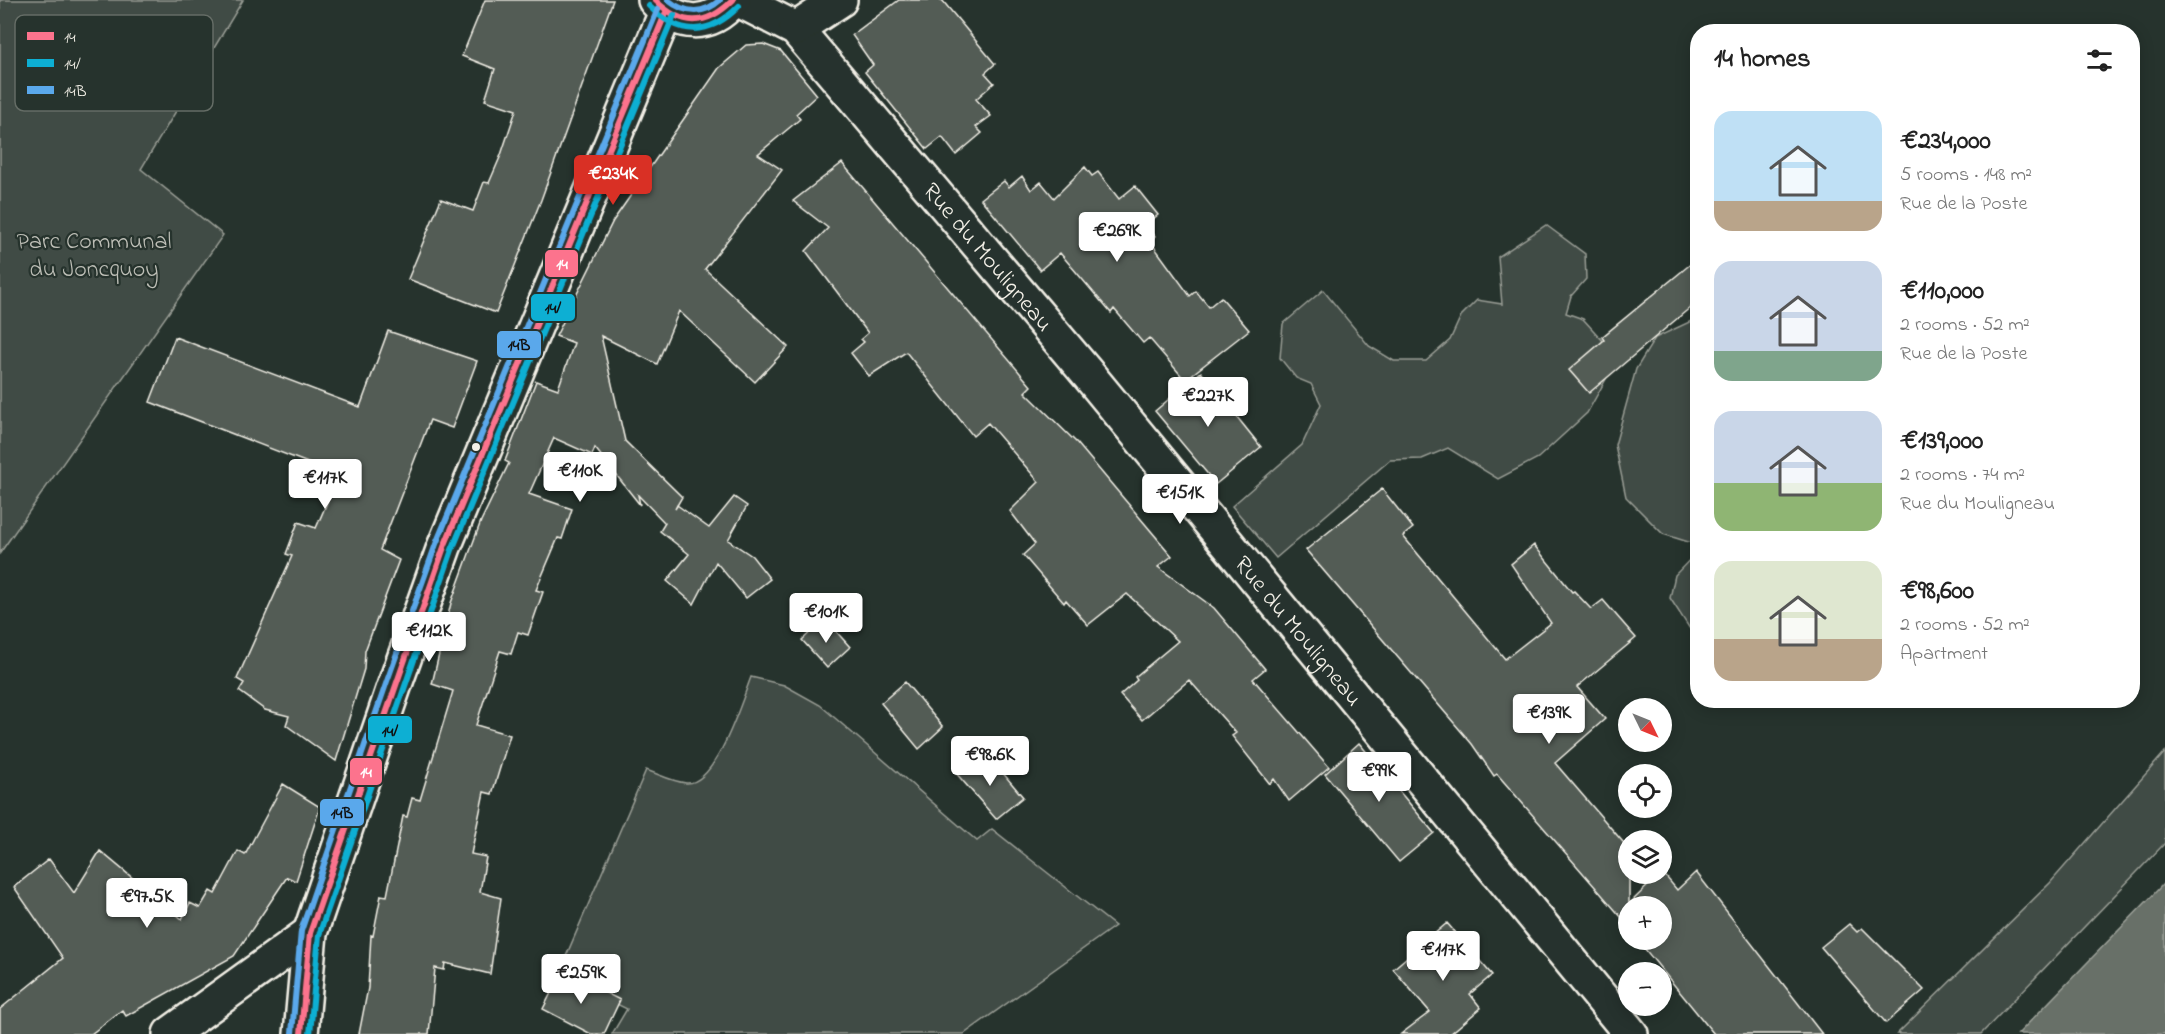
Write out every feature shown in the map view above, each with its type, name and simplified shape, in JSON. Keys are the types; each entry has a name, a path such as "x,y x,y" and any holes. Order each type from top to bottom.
{"street":[{"path":"302,1034 310,933 444,547 661,6 680,20 696,22 709,20 724,11 733,0"},
{"name":"Rue du Mouligneau","path":"739,0 796,29 1095,382 1631,1034"},
{"path":"796,29 840,0"},
{"path":"170,1034 310,933"}],"green space":[{"name":"Parc Communal du Joncquoy","path":"0,0 243,0 213,50 213,15 15,15 15,111 176,111 141,169 223,235 0,553"},
{"path":"1546,225 1585,254 1586,279 1571,296 1566,313 1583,319 1604,342 1610,372 1587,413 1538,458 1498,479 1448,448 1422,459 1390,460 1276,558 1232,506 1302,445 1321,404 1311,384 1296,378 1280,358 1283,324 1323,290 1369,346 1394,361 1426,361 1450,340 1461,316 1477,300 1502,304 1498,257"},
{"path":"1690,322 1690,542 1663,534 1626,497 1615,445 1636,369 1655,338"},
{"path":"1690,559 1690,629 1670,598 1675,575"},
{"path":"751,677 784,685 820,705 977,841 992,829 1115,926 964,1034 612,1034 627,1009 558,975 646,770 686,783 697,780 708,771 726,740"},
{"path":"2165,752 2165,843 1981,1034 1897,1034 2050,883"}],"shaded area":[{"path":"2165,882 2165,1034 2018,1034 2151,897"}],"building":[{"path":"485,0 613,0 541,200 496,313 408,279 441,199 473,211 484,182 489,183 501,155 516,110 485,100 495,69 462,56"},
{"path":"899,0 942,0 995,64 985,73 994,83 976,99 991,116 976,127 982,133 956,155 942,137 927,149 865,72 873,65 852,35"},
{"path":"763,44 781,51 817,95 796,114 800,119 758,154 782,170 705,269 788,347 755,382 679,311 657,364 601,336 625,441 682,497 677,505 709,528 734,497 747,506 728,540 752,556 770,579 746,598 716,562 694,604 667,581 689,554 660,531 665,523 638,495 640,505 595,448 592,455 554,438 529,494 572,509 562,539 558,538 536,590 543,592 528,635 518,632 511,654 500,651 476,725 510,735 492,794 484,792 471,854 486,857 480,892 501,898 490,974 445,963 444,970 435,968 429,1034 359,1034 368,988 371,935 373,936 381,895 387,896 403,816 407,817 412,798 420,800 453,691 432,684 451,603 481,521 509,463 505,461 536,381 558,389 574,343 556,336 613,221 719,68 746,45"},
{"path":"842,163 1031,386 1025,392 1077,443 1172,556 1158,567 1214,608 1265,669 1253,679 1329,767 1289,801 1274,779 1270,784 1232,736 1236,733 1189,680 1142,720 1120,695 1137,680 1135,677 1178,641 1127,594 1088,625 1066,600 1064,603 1023,555 1035,544 1010,511 1039,482 988,423 973,436 906,352 869,376 851,353 864,342 861,339 868,333 806,251 828,228 793,201"},
{"path":"1085,167 1092,176 1098,172 1119,199 1135,186 1158,215 1146,225 1155,236 1150,241 1190,296 1196,291 1209,307 1221,297 1249,330 1185,380 1149,338 1143,343 1114,309 1111,313 1060,253 1040,270 981,199 1004,181 1009,187 1022,176 1031,190 1041,182 1054,198"},
{"path":"1690,265 1690,308 1589,393 1569,370 1604,340 1602,337"},
{"path":"388,331 477,361 452,428 430,420 380,550 399,560 365,651 364,669 336,761 286,725 289,716 265,710 239,691 244,683 237,679 292,556 286,554 298,522 316,528 339,475 150,402 175,337 360,407"},
{"path":"1201,372 1261,447 1216,484 1155,411"},
{"path":"1382,489 1413,528 1403,536 1505,659 1551,623 1511,564 1534,545 1572,592 1574,591 1591,609 1603,600 1636,638 1577,687 1605,719 1555,763 1618,836 1618,884 1629,884 1629,896 1618,896 1618,913 1497,774 1494,776 1472,744 1306,550"},
{"path":"825,619 850,647 827,668 802,640"},
{"path":"905,682 943,727 919,749 881,703"},
{"path":"1359,743 1434,833 1399,862 1325,774"},
{"path":"979,755 992,771 997,766 1023,797 996,819 956,773"},
{"path":"283,784 320,807 296,881 287,877 234,956 126,1016 122,1010 91,1034 0,1034 0,1009 63,958 14,887 49,859 74,893 100,851 182,919 190,903 200,908 210,891 215,894 238,851 245,855"},
{"path":"1696,872 1822,1034 1714,1034 1672,982 1672,962 1655,962 1646,950 1672,950 1672,896 1637,896 1650,884 1672,884 1677,890"},
{"path":"1447,923 1492,975 1470,994 1481,1008 1450,1034 1401,1034 1430,1012 1393,969"},
{"path":"1849,924 1857,932 1862,928 1924,990 1886,1023 1821,947"},
{"path":"562,971 620,1000 604,1034 591,1034 543,1009"}],"transit line":[{"name":"14","path":"655,0 675,15 694,20 713,15 733,0"},
{"name":"14B","path":"668,0 681,8 694,11 708,8 720,0"},
{"name":"14/","path":"649,6 672,23 694,29 705,28 716,23 739,6"},
{"name":"14B","path":"292,1033 301,931 436,544 658,9"},
{"name":"14","path":"301,1034 310,933 444,547 666,12"},
{"name":"14/","path":"310,1034 319,935 452,550 674,15"}]}
